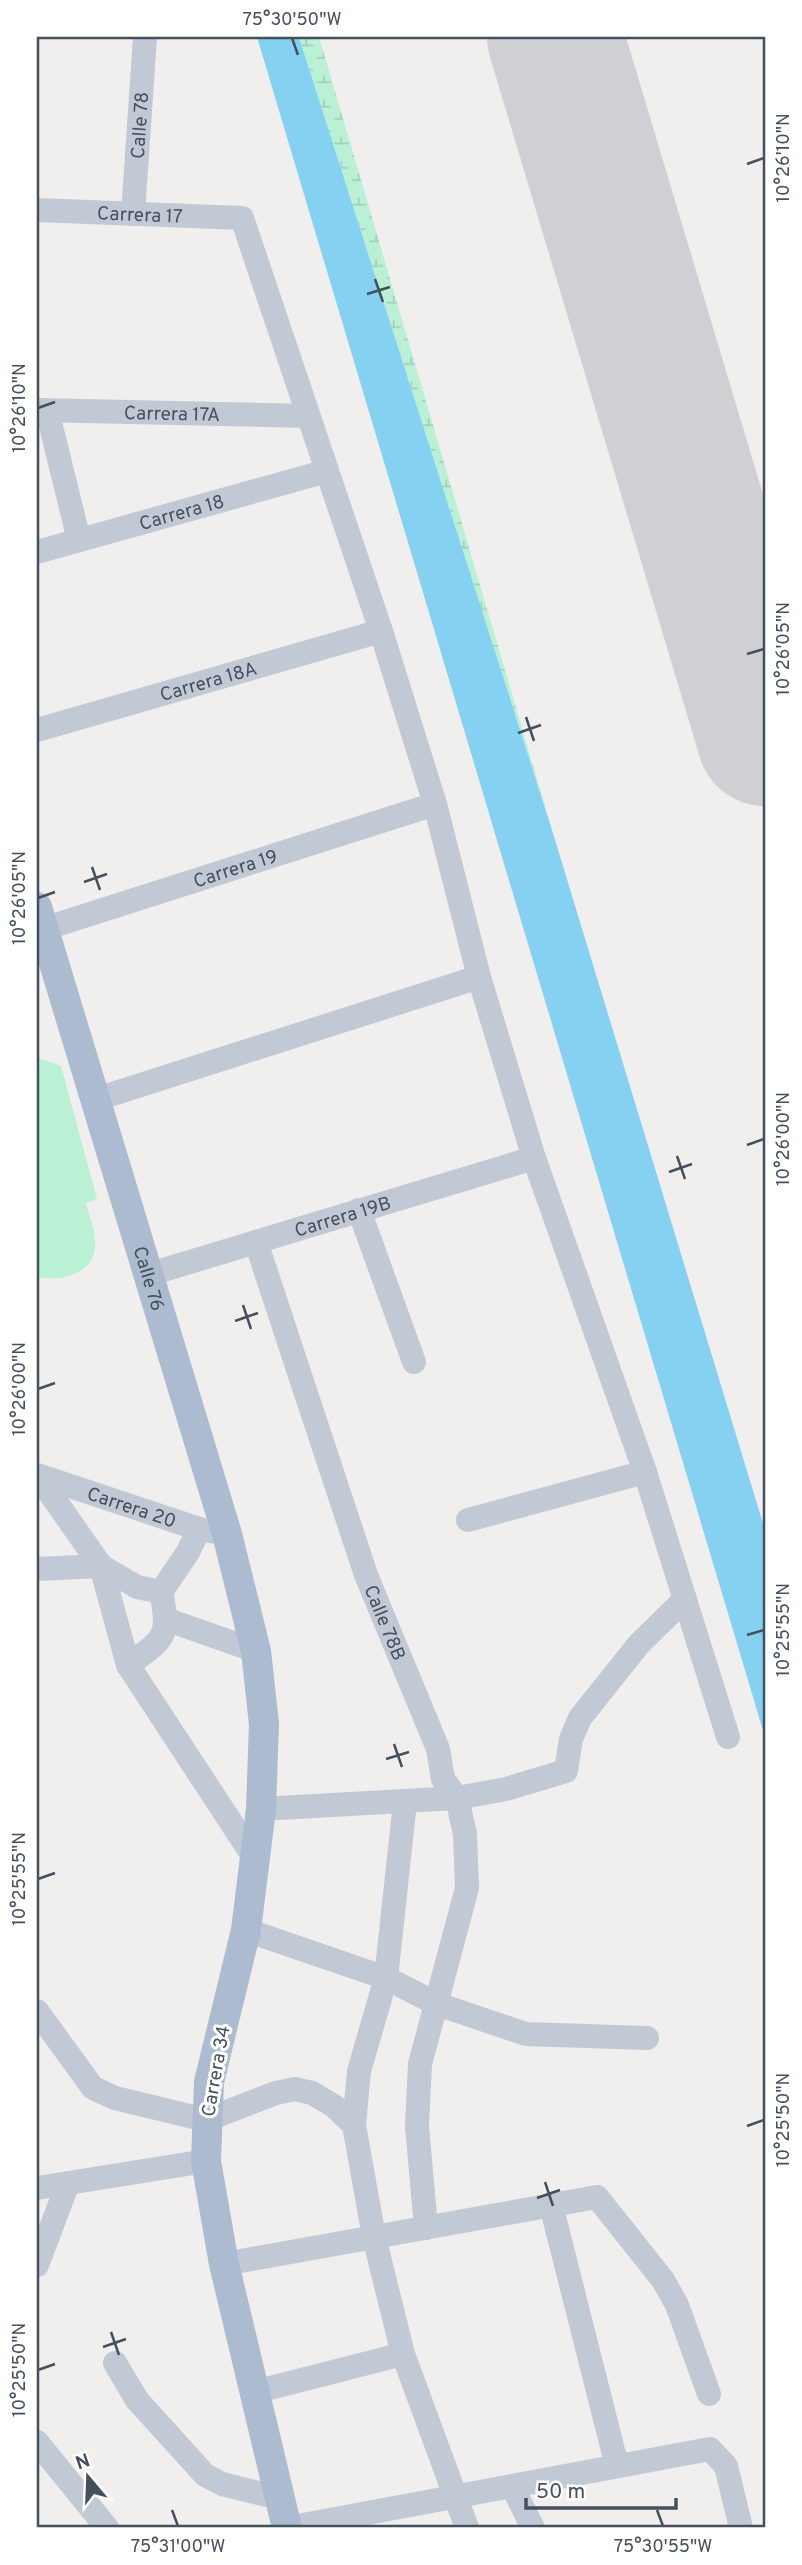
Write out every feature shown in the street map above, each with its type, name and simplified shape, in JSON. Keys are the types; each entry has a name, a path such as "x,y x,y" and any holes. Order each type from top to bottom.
{"main road":[{"name":"Calle 76","path":"39,922 150,1274 213,1531 256,1651"},
{"name":"Carrera 34","path":"256,1651 264,1724 261,1809 246,1930 209,2082 206,2161 224,2263 287,2528"}],"street":[{"name":"Calle 78","path":"133,214 145,37"},
{"name":"Carrera 17","path":"37,211 242,218 308,416"},
{"name":"Carrera 17A","path":"42,410 308,416"},
{"path":"42,410 79,540"},
{"path":"308,416 381,631 435,804 479,977 534,1158 645,1472 728,1737"},
{"name":"Carrera 18","path":"37,552 327,471"},
{"name":"Carrera 18A","path":"37,730 381,631"},
{"name":"Carrera 19","path":"39,922 435,804"},
{"path":"97,1099 479,977"},
{"name":"Carrera 19B","path":"150,1274 534,1158"},
{"path":"359,1210 414,1362"},
{"name":"Calle 78B","path":"256,1242 366,1575 438,1749 443,1779 457,1798 465,1834 467,1888 420,2064 417,2126 426,2228"},
{"path":"468,1520 645,1472"},
{"path":"37,1476 101,1566 128,1665 255,1860"},
{"name":"Carrera 20","path":"37,1476 213,1531"},
{"path":"128,1665 158,1642 167,1620 161,1592 188,1552 213,1531"},
{"path":"37,1569 101,1566 137,1587 161,1592"},
{"path":"261,1809 457,1798 566,1771 572,1739 580,1718 639,1644 685,1600"},
{"path":"167,1620 256,1651"},
{"path":"405,1802 386,1978 359,2071 354,2125 374,2237 403,2354 467,2528"},
{"path":"246,1930 386,1978 437,2004 526,2034 647,2038"},
{"path":"37,2011 93,2088 115,2098 206,2120 276,2093 295,2089 312,2093 334,2106 354,2125"},
{"path":"37,2188 206,2161"},
{"path":"37,2265 68,2183"},
{"path":"224,2263 597,2197 663,2280 677,2305 709,2394"},
{"path":"551,2205 617,2466"},
{"path":"255,2392 403,2354"},
{"path":"115,2363 136,2400 205,2475 222,2484 279,2498"},
{"path":"37,2442 107,2528"},
{"path":"287,2528 710,2449 726,2466 741,2528"},
{"path":"512,2486 533,2528"}],"green space":[{"path":"299,37 319,37 552,830"},
{"path":"37,1057 61,1066 97,1199 86,1203 95,1237 94,1253 84,1268 67,1277 37,1277"}],"water":[{"path":"257,37 299,37 552,830 765,1530 765,1737"}],"runway":[{"path":"555,37 765,738"}]}
